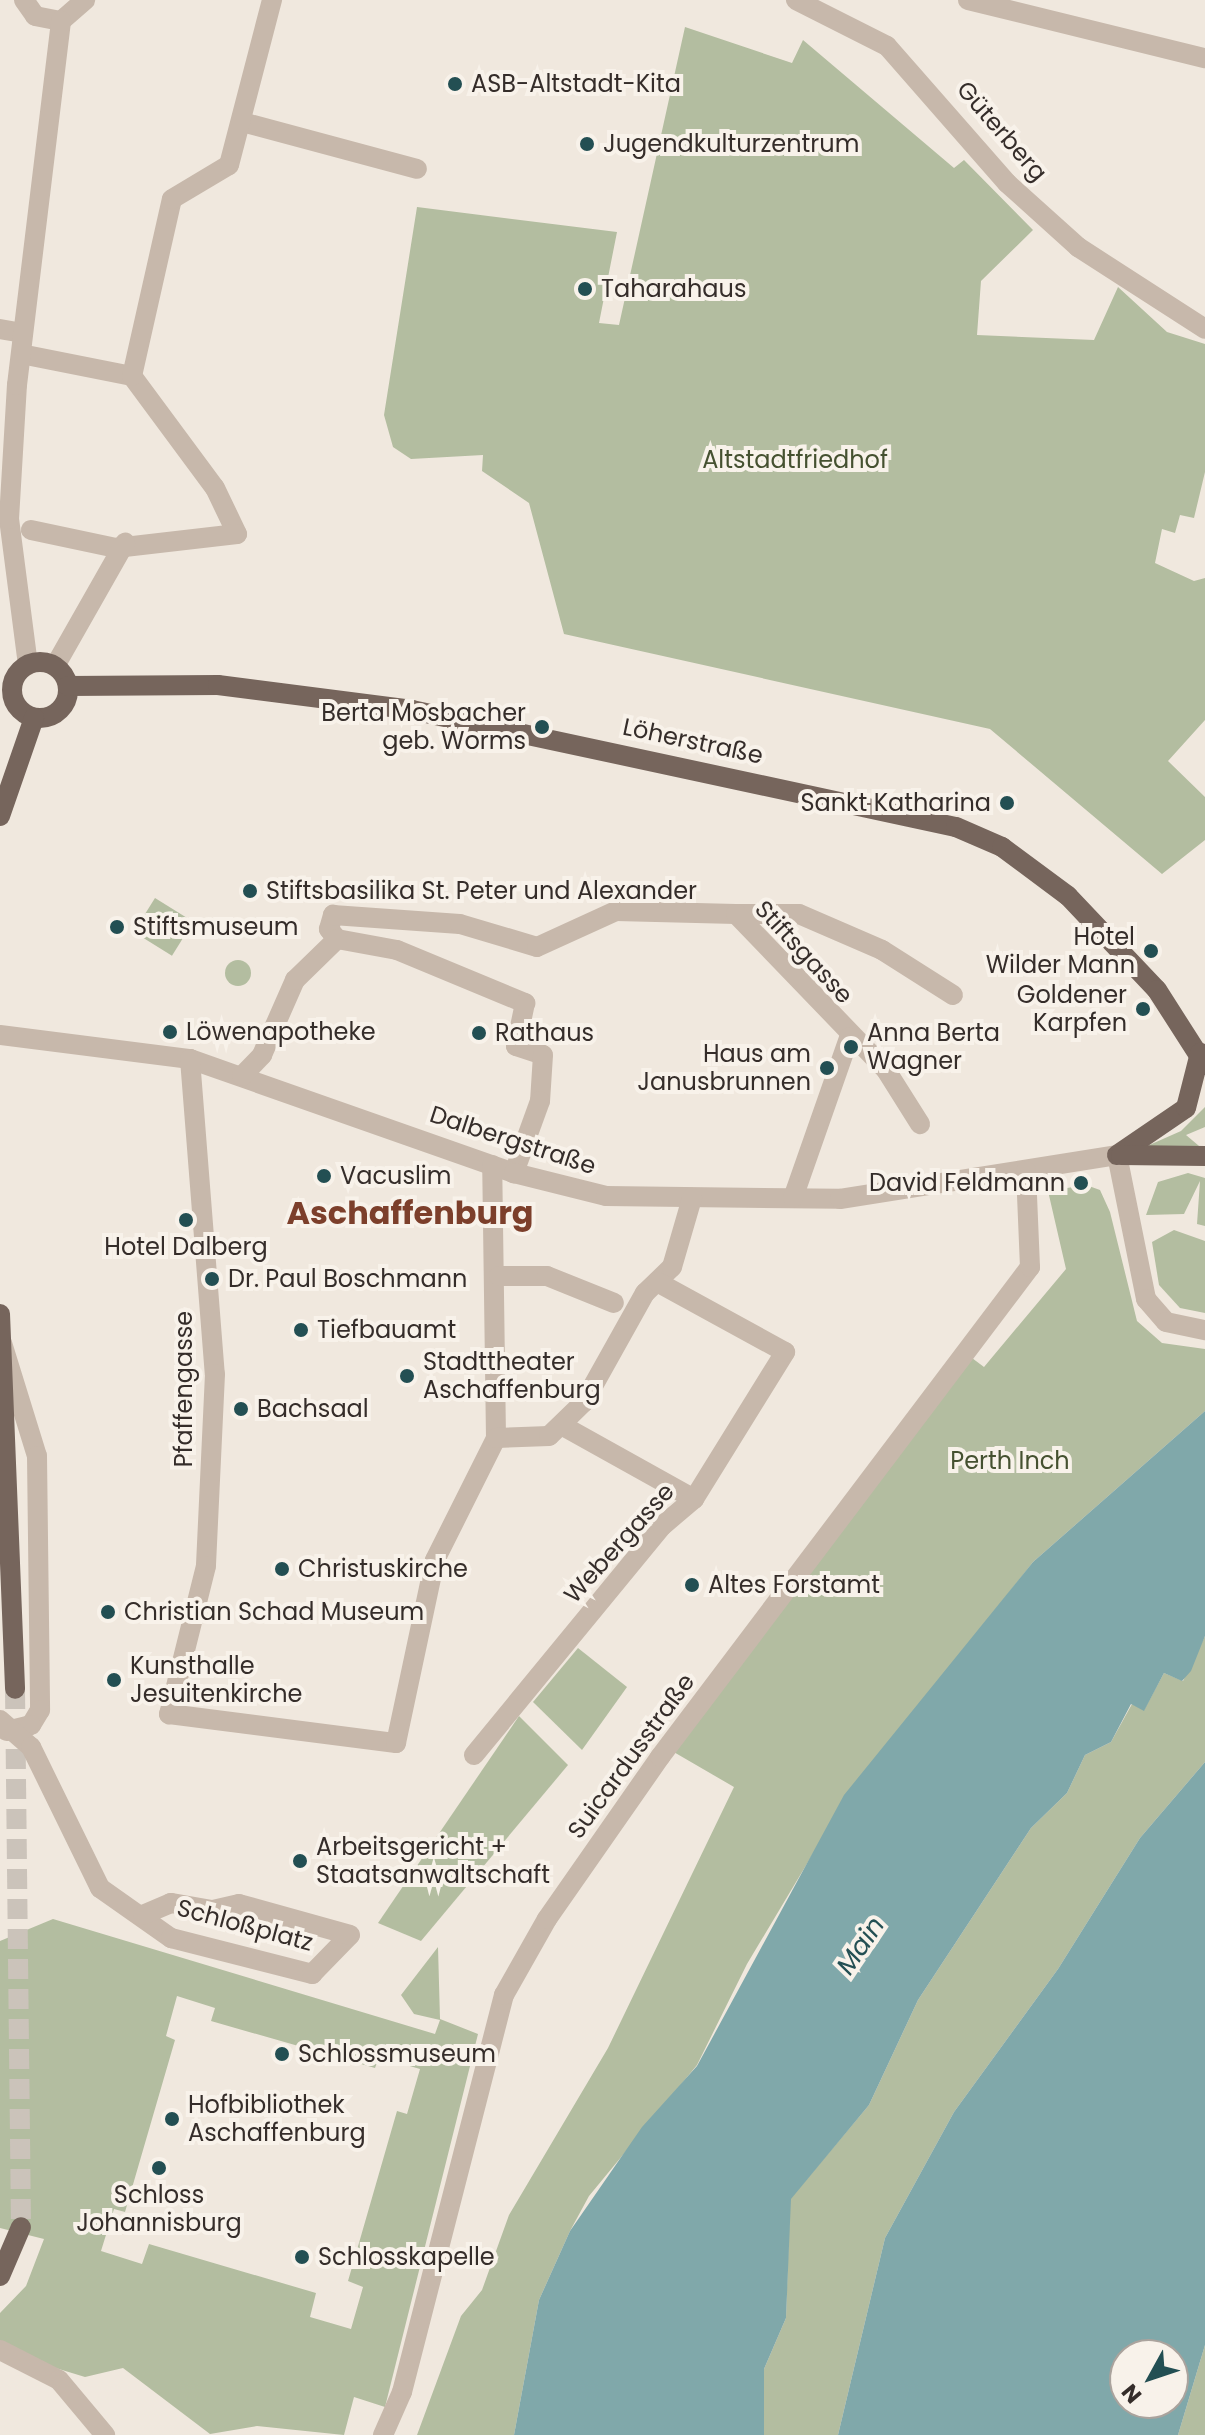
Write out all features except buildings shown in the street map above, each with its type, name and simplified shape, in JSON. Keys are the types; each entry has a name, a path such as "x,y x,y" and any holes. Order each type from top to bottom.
{"main road":[{"path":"0,816 5,779 34,718 61,709 68,686 55,666 28,665 12,692 34,718"},
{"name":"Löherstraße","path":"68,686 218,685 412,710 956,827 1002,847 1068,896 1157,990 1202,1059"},
{"path":"1117,1155 1186,1108 1202,1059"},
{"path":"1117,1155 1205,1156"},
{"path":"0,1314 15,1689"},
{"path":"0,2276 21,2227"}],"street":[{"path":"24,0 35,16 61,21"},
{"path":"28,665 4,519 61,21 85,0"},
{"path":"132,376 172,199 229,165 272,0"},
{"name":"Güterberg","path":"796,0 887,46 936,94 1007,183 1078,247 1205,329"},
{"path":"968,0 1205,58"},
{"path":"242,122 417,169"},
{"path":"0,329 22,344 132,376 215,488 237,534 91,547 31,530"},
{"path":"55,666 125,543"},
{"name":"Stiftsgasse","path":"242,1076 262,1055 295,980 337,939 329,929 333,915 460,924 537,947 616,911 736,914 849,1038 886,1070 920,1124"},
{"path":"736,914 799,914 882,950 953,995"},
{"path":"337,939 397,950 525,1003 516,1046 543,1055 540,1101 514,1173"},
{"name":"Dalbergstraße","path":"0,1035 190,1059 514,1173 606,1196 793,1198 921,1192 1117,1155"},
{"path":"793,1198 849,1038"},
{"name":"Pfaffengasse","path":"190,1059 215,1374 206,1566 169,1714 396,1743 435,1560 496,1438"},
{"path":"1117,1155 1146,1299 1166,1322 1205,1330"},
{"path":"492,1165 499,1276 496,1438 549,1436 563,1426 625,1309 672,1267 692,1198"},
{"name":"Suicardusstraße","path":"383,2435 406,2379 504,1995 547,1919 660,1757 1030,1267 1026,1171"},
{"path":"499,1276 547,1276 625,1309"},
{"name":"Webergasse","path":"474,1755 662,1526 694,1499 785,1352 657,1282"},
{"path":"1,1347 37,1456 40,1710 5,1728"},
{"path":"563,1426 694,1499"},
{"name":"Schloßplatz","path":"5,1728 48,1778 100,1888 143,1915 171,1938 312,1974 350,1935 239,1904 212,1910 171,1903 143,1915"},
{"path":"0,2350 59,2380 105,2435"}],"green space":[{"name":"Altstadtfriedhof","path":"685,27 792,63 803,40 954,168 964,160 1033,230 981,281 977,335 1094,340 1118,287 1167,332 1205,344 1205,472 1194,518 1180,515 1175,533 1162,529 1155,563 1194,581 1205,578 1205,720 1168,761 1205,797 1205,840 1162,874 990,729 564,634 529,503 482,471 483,455 411,459 393,447 384,415 417,207 617,232 599,323 619,325"},
{"path":"155,898 193,922 172,956 134,932"},
{"path":"238,960 247,964 251,973 247,982 238,986 229,982 225,973 229,964"},
{"path":"1205,1107 1205,1127 1186,1135 1205,1151 1138,1150 1181,1131"},
{"path":"1188,1173 1205,1178 1205,1226 1197,1224 1200,1181 1184,1214 1146,1215 1158,1182"},
{"name":"Perth Inch","path":"1086,1185 1100,1190 1110,1212 1137,1321 1162,1343 1205,1349 1205,1411 1033,1562 842,1805 747,1964 697,2065 589,2196 570,2231 539,2300 514,2435 417,2435 461,2316 482,2290 509,2215 608,2048 734,1787 672,1751 972,1358 984,1367 1066,1269 1048,1191"},
{"path":"1174,1230 1205,1241 1205,1313 1180,1308 1159,1285 1152,1242"},
{"path":"1205,1636 1205,1762 1140,1838 1058,1969 954,2112 885,2238 838,2435 764,2435 764,2369 786,2318 790,2199 869,2105 918,2000 1031,1828 1067,1793 1085,1755 1111,1742 1132,1704 1144,1710 1164,1673 1183,1681"},
{"path":"578,1648 627,1687 582,1750 533,1702"},
{"path":"519,1716 568,1765 421,1941 378,1923"},
{"path":"53,1919 435,2034 440,2020 414,2014 401,1995 438,1947 440,2019 478,2034 385,2407 354,2397 344,2435 257,2426 210,2434 123,2368 85,2377 0,2351 0,2313 26,2286 44,2239 0,2228 0,1941","holes":["177,1996 215,2008 211,2021 375,2068 379,2057 420,2069 407,2114 397,2111 348,2281 363,2287 351,2329 310,2317 316,2293 149,2244 142,2264 101,2251 114,2209 125,2212 175,2040 166,2036"]},
{"path":"1205,2345 1205,2435 1178,2435 1183,2419 1189,2419 1189,2398"}],"water":[{"name":"Main","path":"1205,1411 1205,1636 1191,1671 1182,1681 1164,1673 1144,1711 1131,1704 1111,1742 1085,1755 1067,1793 1031,1828 918,2000 869,2105 791,2199 786,2318 764,2369 764,2435 514,2435 539,2300 570,2231 642,2127 697,2066 844,1795 1033,1562"},
{"path":"1205,1762 1205,2345 1189,2398 1189,2339 1109,2339 1109,2419 1183,2419 1178,2435 838,2435 885,2238 954,2112 1058,1969 1140,1838"}],"tunnel":[{"path":"15,1689 21,2227"}],"place":[{"name":"ASB-Altstadt-Kita","path":"455,84"},
{"name":"Jugendkulturzentrum","path":"587,144"},
{"name":"Taharahaus","path":"585,289"},
{"name":"Berta Mosbacher geb. Worms","path":"542,727"},
{"name":"Sankt Katharina","path":"1007,803"},
{"name":"Stiftsbasilika St. Peter und Alexander","path":"250,891"},
{"name":"Stiftsmuseum","path":"117,927"},
{"name":"Hotel Wilder Mann","path":"1151,951"},
{"name":"Goldener Karpfen","path":"1143,1009"},
{"name":"Löwenapotheke","path":"170,1032"},
{"name":"Rathaus","path":"479,1033"},
{"name":"Anna Berta Wagner","path":"851,1047"},
{"name":"Haus am Janusbrunnen","path":"827,1068"},
{"name":"Vacuslim","path":"324,1176"},
{"name":"David Feldmann","path":"1081,1183"},
{"name":"Hotel Dalberg","path":"186,1220"},
{"name":"Dr. Paul Boschmann","path":"212,1279"},
{"name":"Tiefbauamt","path":"301,1330"},
{"name":"Stadttheater Aschaffenburg","path":"407,1376"},
{"name":"Bachsaal","path":"241,1409"},
{"name":"Christuskirche","path":"282,1569"},
{"name":"Altes Forstamt","path":"692,1585"},
{"name":"Christian Schad Museum","path":"108,1612"},
{"name":"Kunsthalle Jesuitenkirche","path":"114,1680"},
{"name":"Arbeitsgericht + Staatsanwaltschaft","path":"300,1861"},
{"name":"Schlossmuseum","path":"282,2054"},
{"name":"Hofbibliothek Aschaffenburg","path":"172,2119"},
{"name":"Schloss Johannisburg","path":"159,2168"},
{"name":"Schlosskapelle","path":"302,2257"}],"district":[{"name":"Aschaffenburg","path":"410,1213"}]}
